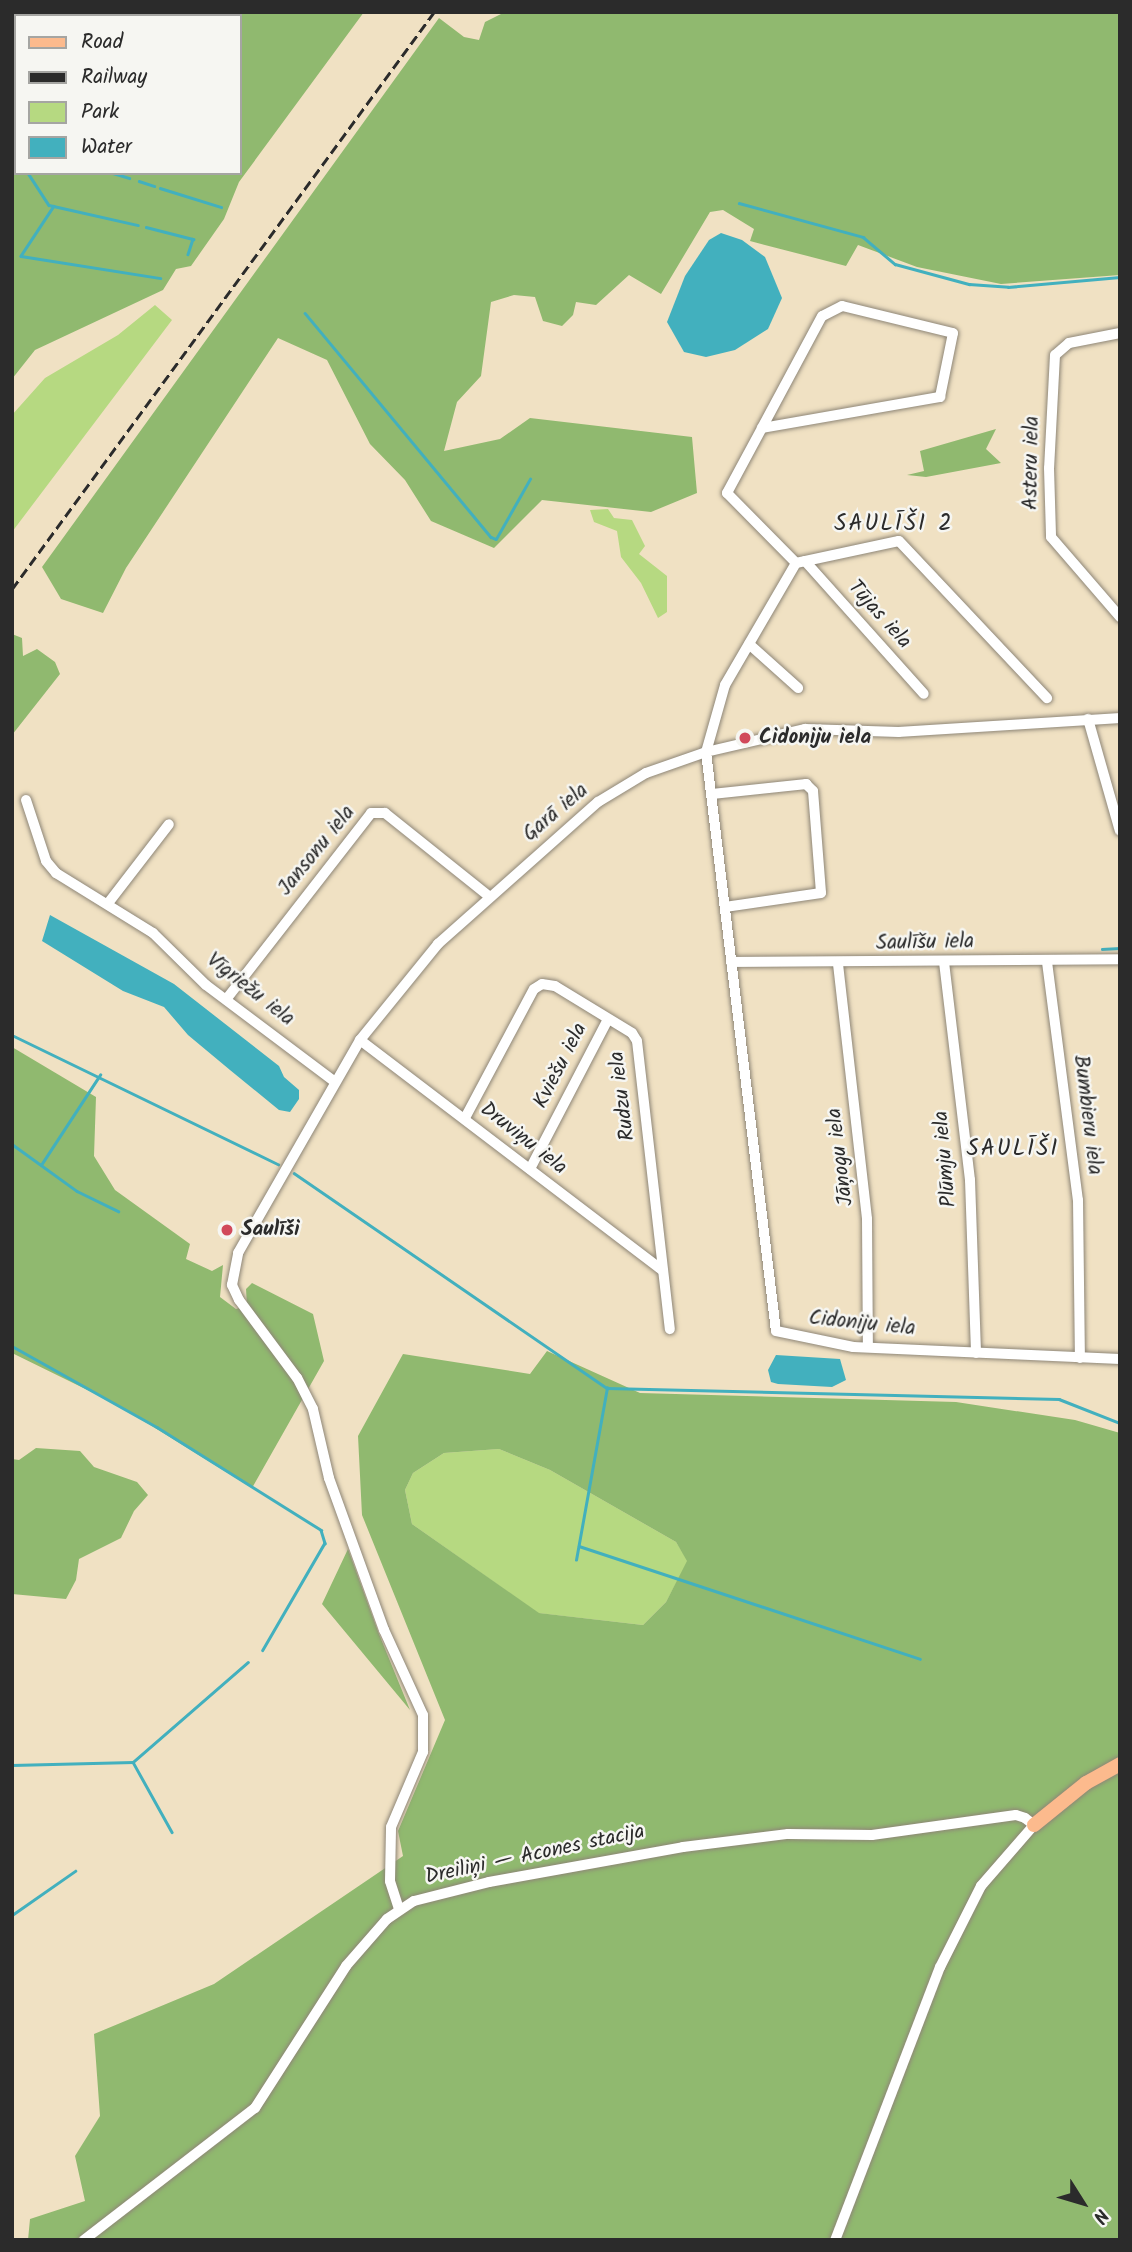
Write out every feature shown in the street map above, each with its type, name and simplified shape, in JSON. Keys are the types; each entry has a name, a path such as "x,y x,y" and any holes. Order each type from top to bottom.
{"main road":[{"path":"1034,1825 1086,1783 1120,1764"}],"street":[{"path":"762,428 940,397 953,333 842,306 822,316 727,493 801,562 899,541 1047,698"},
{"name":"Asteru iela","path":"1120,332 1069,343 1055,355 1049,468 1051,537 1120,617"},
{"name":"Cidoniju iela","path":"801,562 725,685 706,752 776,1331 868,1347 1120,1359"},
{"name":"Tūjas iela","path":"801,562 924,694"},
{"path":"749,644 798,688"},
{"name":"Garā iela","path":"399,1909 390,1881 391,1827 423,1752 423,1715 393,1652 329,1478 313,1409 298,1378 232,1285 238,1254 360,1040 409,975 490,897 619,787 706,752 815,728 899,732 1120,718"},
{"path":"1088,719 1120,831"},
{"path":"712,794 806,784 813,791 815,805 821,893 725,907"},
{"name":"Vīgriežu iela","path":"26,800 46,861 56,873 109,902 174,951 206,985 228,997 335,1082"},
{"name":"Jansonu iela","path":"228,997 371,813 385,813 490,897"},
{"path":"109,902 169,824"},
{"name":"Saulīšu iela","path":"731,962 838,964 1120,959"},
{"name":"Plūmju iela","path":"944,962 970,1180 976,1353"},
{"name":"Bumbieru iela","path":"1047,962 1078,1200 1080,1358"},
{"name":"Jāņogu iela","path":"838,964 867,1219 868,1347"},
{"name":"Rudzu iela","path":"465,1118 534,989 542,984 555,986 608,1019 637,1041 670,1329"},
{"name":"Kviešu iela","path":"530,1169 608,1019"},
{"name":"Druviņu iela","path":"360,1040 662,1269"},
{"name":"Dreiliņi — Acones stacija","path":"399,1909 489,1882 734,1840 788,1834 872,1835 1016,1815 1034,1825"},
{"path":"835,2240 959,1927 981,1886 1034,1825"},
{"path":"85,2240 255,2108 346,1966 399,1909"}],"green space":[{"path":"12,12 47,14 14,14 14,175 242,175 242,14 118,14 119,12 364,12 239,182 224,219 191,266 176,269 163,290 35,350 12,379"},
{"path":"505,12 1120,12 1120,275 1001,284 917,267 858,245 846,266 750,241 754,229 723,210 710,212 661,294 629,275 596,305 576,302 573,315 562,326 543,321 535,297 514,295 491,302 481,376 457,402 444,451 500,439 530,418 692,437 697,493 651,512 542,500 494,548 431,521 405,480 370,444 327,360 278,338 126,568 103,613 61,599 42,567 439,18 464,37 479,40 485,22"},
{"path":"155,305 172,320 12,532 12,415 45,378 118,335"},
{"path":"996,429 986,449 1001,463 926,477 907,475 924,471 920,451"},
{"path":"608,509 614,518 632,520 645,546 639,554 667,576 667,612 658,618 641,583 621,557 617,531 594,522 590,510"},
{"path":"12,634 22,638 23,656 37,649 55,662 60,674 12,735"},
{"path":"12,1047 96,1097 94,1156 115,1190 190,1244 186,1259 212,1271 223,1265 220,1297 236,1309 247,1306 246,1289 252,1283 313,1314 324,1361 252,1488 118,1405 12,1353"},
{"path":"547,1351 640,1393 956,1402 1075,1420 1120,1433 1120,2240 28,2240 30,2219 85,2201 75,2156 100,2116 94,2034 214,1984 403,1856 398,1831 445,1720 362,1515 358,1436 403,1354 530,1374","holes":["499,1449 550,1470 676,1542 687,1561 666,1602 643,1625 539,1613 412,1524 405,1490 413,1473 444,1453"]},
{"path":"36,1448 80,1451 94,1467 137,1482 148,1495 134,1511 121,1538 79,1559 76,1580 66,1599 12,1594 12,1459 19,1460"},
{"path":"499,1449 550,1470 676,1542 688,1561 666,1602 643,1625 538,1613 412,1524 405,1490 413,1473 444,1453"},
{"path":"348,1549 379,1634 410,1710 322,1604"}],"water":[{"path":"721,233 742,240 765,257 782,298 768,329 735,350 706,357 684,352 667,322 685,276 709,240"},
{"path":"50,915 174,984 279,1066 284,1077 299,1090 299,1099 290,1112 279,1110 188,1035 164,1007 123,991 42,941"},
{"path":"776,1355 840,1359 846,1380 832,1387 771,1382 768,1370"}],"waterway":[{"path":"29,175 49,205 138,225"},
{"path":"119,175 129,178"},
{"path":"139,181 154,186"},
{"path":"160,188 221,207"},
{"path":"739,203 863,237 895,264 969,284 1008,287 1120,277"},
{"path":"54,206 21,256 160,278"},
{"path":"146,227 193,239 188,254"},
{"path":"305,313 491,537 496,539 530,479"},
{"path":"1102,949 1120,948"},
{"path":"12,1035 278,1164"},
{"path":"41,1165 100,1075"},
{"path":"12,1144 77,1191 118,1211"},
{"path":"294,1173 607,1388 1059,1399 1120,1423"},
{"path":"12,1346 157,1427 321,1530 325,1543 263,1650"},
{"path":"576,1560 607,1388"},
{"path":"579,1546 920,1659"},
{"path":"12,1765 133,1762 248,1662"},
{"path":"133,1762 172,1832"},
{"path":"12,1915 75,1871"}],"railway":[{"path":"12,589 434,12"}],"place":[{"name":"Cidoniju iela","path":"745,738"},
{"name":"Saulīši","path":"227,1230"}],"district":[{"name":"SAULĪŠI 2","path":"894,524"},
{"name":"SAULĪŠI","path":"1013,1149"}]}
